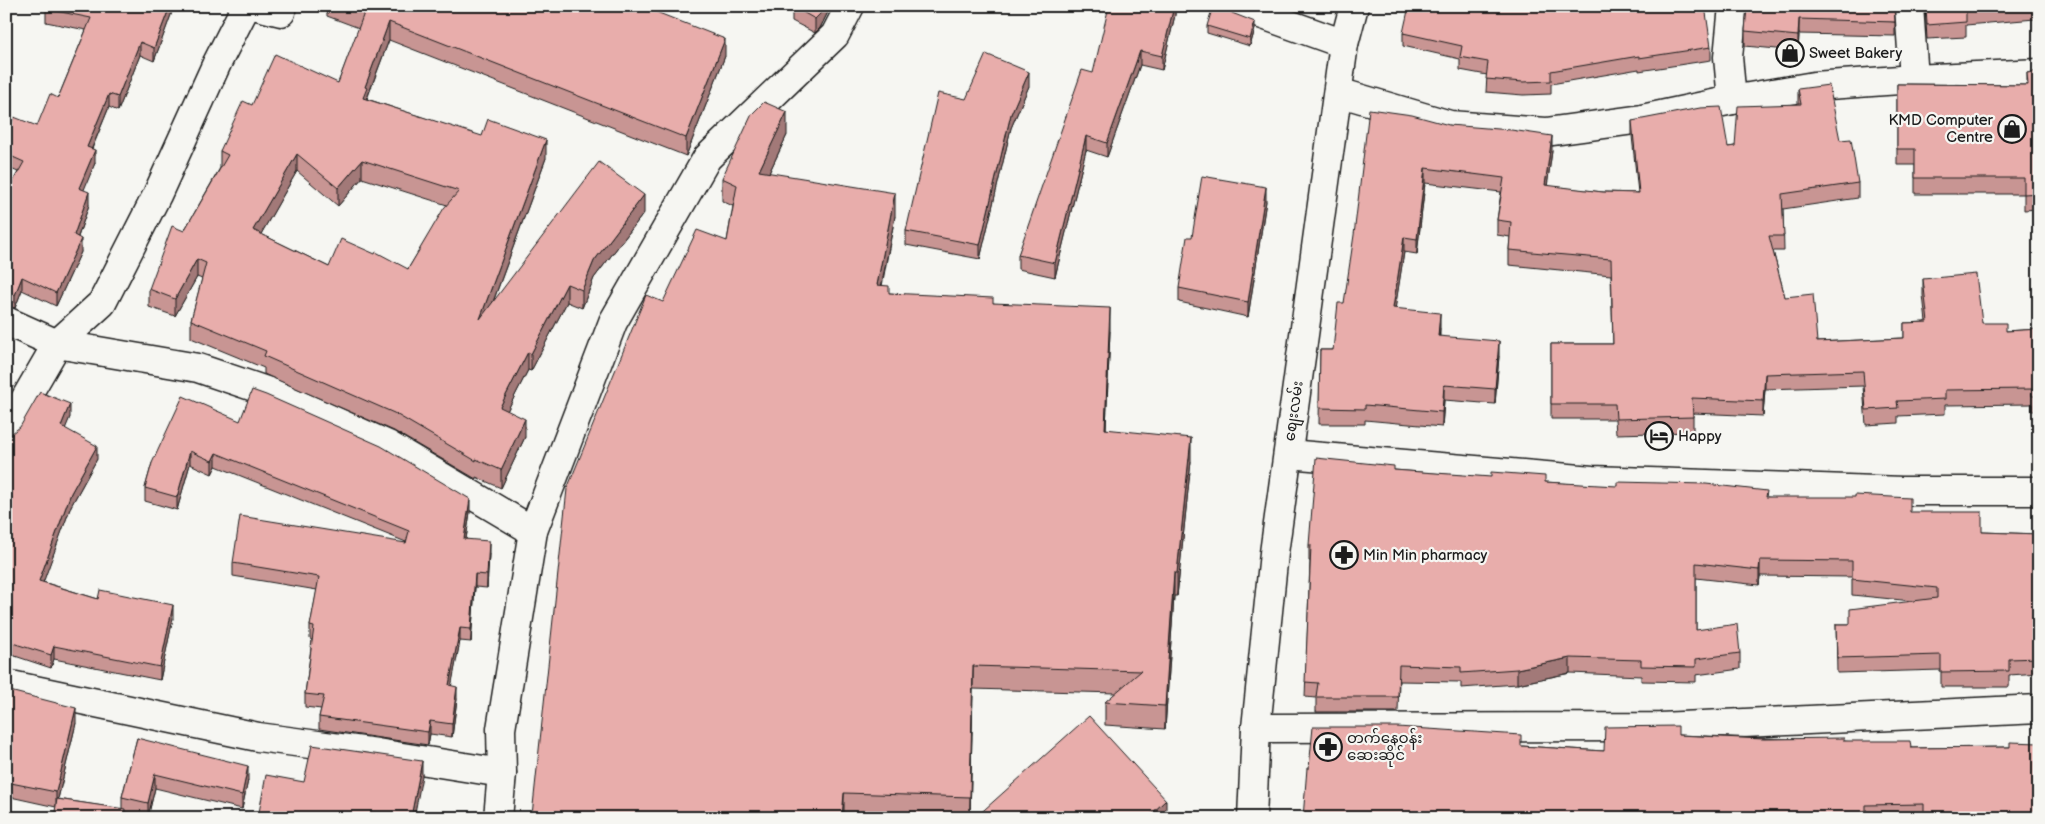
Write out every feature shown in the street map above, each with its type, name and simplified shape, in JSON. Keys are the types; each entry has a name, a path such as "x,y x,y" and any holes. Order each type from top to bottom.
{"street":[{"path":"6,432 57,344 102,303 157,195 217,63 246,6"},
{"path":"498,818 502,773 501,729 533,531 613,322 707,158 835,35 850,6"},
{"path":"1238,6 1344,44"},
{"name":"စျေးလမ်း","path":"1252,818 1256,728 1274,552 1344,44 1354,6"},
{"path":"1732,100 1728,57 1733,6"},
{"path":"1909,6 1914,79"},
{"path":"1338,92 1450,126 1546,132 1642,119 1732,100 1814,86 2039,73"},
{"path":"6,321 57,344 198,368 272,393 388,446 533,531"},
{"path":"1288,454 1592,480 1903,491 2039,491"},
{"path":"6,684 258,737 377,753 502,773"},
{"path":"1256,728 1660,727 2039,709"}],"building":[{"path":"47,6 170,6 154,48 140,42 118,97 109,94 87,147 95,150 79,188 89,192 74,235 81,239 56,293 22,277 15,295 6,293 6,194 24,162 6,154 6,137 14,117 37,126 50,94 58,98 91,18 46,9"},
{"path":"348,6 641,6 725,39 686,138 389,22 365,87 367,88 363,98 482,136 488,119 546,140 480,319 599,162 644,195 594,261 582,290 567,284 531,354 528,352 500,407 525,419 501,470 476,459 476,461 394,413 264,356 266,351 191,320 206,263 197,259 175,299 149,289 172,226 184,231 228,155 220,151 243,101 252,105 275,54 338,83 364,13","holes":["297,154 338,188 362,160 459,191 444,208 408,269 376,252 375,254 341,239 329,267 253,230"]},
{"path":"792,6 824,6 815,19"},
{"path":"1109,6 1174,6 1162,56 1140,51 1107,143 1086,136 1055,263 1018,255 1082,70 1093,73"},
{"path":"1213,6 1225,6 1232,13 1255,22 1250,39 1207,26"},
{"path":"1409,6 1705,6 1711,47 1639,58 1639,56 1551,71 1551,81 1523,82 1486,79 1488,62 1460,57 1462,46 1403,33"},
{"path":"1747,6 1894,6 1895,22 1799,19 1798,36 1745,31"},
{"path":"1926,6 2014,6 1966,11 1966,22 1927,25"},
{"path":"2036,6 2039,6 2039,14 2035,14"},
{"path":"986,54 1029,72 1011,114 980,245 906,231 938,93 966,99"},
{"path":"2039,71 2039,193 2024,194 2024,178 1915,178 1915,149 1897,149 1897,84 2028,85 2027,73"},
{"path":"1829,85 1840,140 1851,139 1858,183 1782,194 1784,236 1769,236 1785,297 1813,294 1817,342 1904,338 1904,323 1928,322 1923,279 1976,274 1982,323 2006,323 2006,331 2039,329 2039,396 2032,396 2032,389 1945,390 1945,399 1897,401 1898,408 1866,410 1863,371 1765,374 1763,401 1692,398 1693,417 1616,419 1615,404 1551,404 1551,344 1613,344 1611,259 1509,250 1511,222 1497,220 1504,178 1425,168 1417,239 1404,237 1393,308 1440,313 1438,336 1499,341 1495,389 1444,385 1442,412 1365,405 1365,409 1319,408 1320,350 1333,350 1338,303 1344,303 1369,109 1412,115 1449,125 1511,130 1552,136 1545,185 1603,192 1639,193 1632,121 1700,108 1721,107 1728,147 1735,146 1738,106 1801,104 1798,89"},
{"path":"764,102 787,112 759,171 895,193 877,285 889,286 889,293 993,298 993,303 1110,308 1105,429 1191,438 1177,573 1174,573 1165,706 1105,702 1141,671 973,666 970,797 844,793 842,818 541,818 541,816 532,815 567,489 646,295 663,302 697,230 727,241 737,185 722,178 752,114"},
{"path":"1202,176 1266,187 1248,302 1179,288 1187,237 1192,237"},
{"path":"252,390 381,446 470,499 464,539 489,541 487,575 475,574 471,629 460,628 449,685 457,687 452,724 430,721 428,732 319,717 324,696 305,694 314,627 310,626 319,577 233,563 240,516 406,543 409,531 216,453 212,461 190,451 177,497 145,488 152,463 183,396 240,421"},
{"path":"40,392 70,404 61,426 97,446 71,493 39,581 98,599 100,590 173,605 160,667 54,646 51,655 6,641 6,446 12,433 20,427"},
{"path":"1316,458 1394,466 1394,470 1491,477 1491,472 1545,476 1545,482 1617,486 1617,482 1706,484 1767,491 1766,497 1855,497 1855,495 1910,498 1910,512 1982,512 1982,532 2039,534 2039,658 2009,659 2009,671 1941,672 1941,655 1837,658 1836,624 1850,624 1850,609 1937,598 1937,588 1852,579 1852,561 1760,560 1759,570 1696,563 1696,630 1737,624 1740,653 1696,659 1696,667 1641,666 1641,660 1570,658 1517,669 1461,673 1461,667 1399,665 1398,697 1316,697 1318,683 1305,682 1311,545 1309,545"},
{"path":"6,690 76,708 56,792 6,782"},
{"path":"1089,716 1166,800 1147,818 975,818"},
{"path":"1678,726 1678,735 1764,739 1844,738 1844,741 1910,741 1911,748 2010,747 2010,742 2039,743 2039,818 1924,818 1924,804 1866,805 1866,818 1303,818 1313,727 1397,727 1521,735 1521,746 1604,751 1605,727"},
{"path":"137,738 248,766 242,795 155,774 148,803 122,797"},
{"path":"312,745 422,761 412,812 424,813 423,818 258,818 266,775 304,782"},
{"path":"57,799 125,809 124,818 54,818"}],"place":[{"name":"Sweet Bakery","path":"1790,53"},
{"name":"KMD Computer Centre","path":"2012,129"},
{"name":"Happy","path":"1659,436"},
{"name":"Min Min pharmacy","path":"1344,555"},
{"name":"တက်နေဝန်း ဆေးဆိုင်","path":"1328,747"}]}
